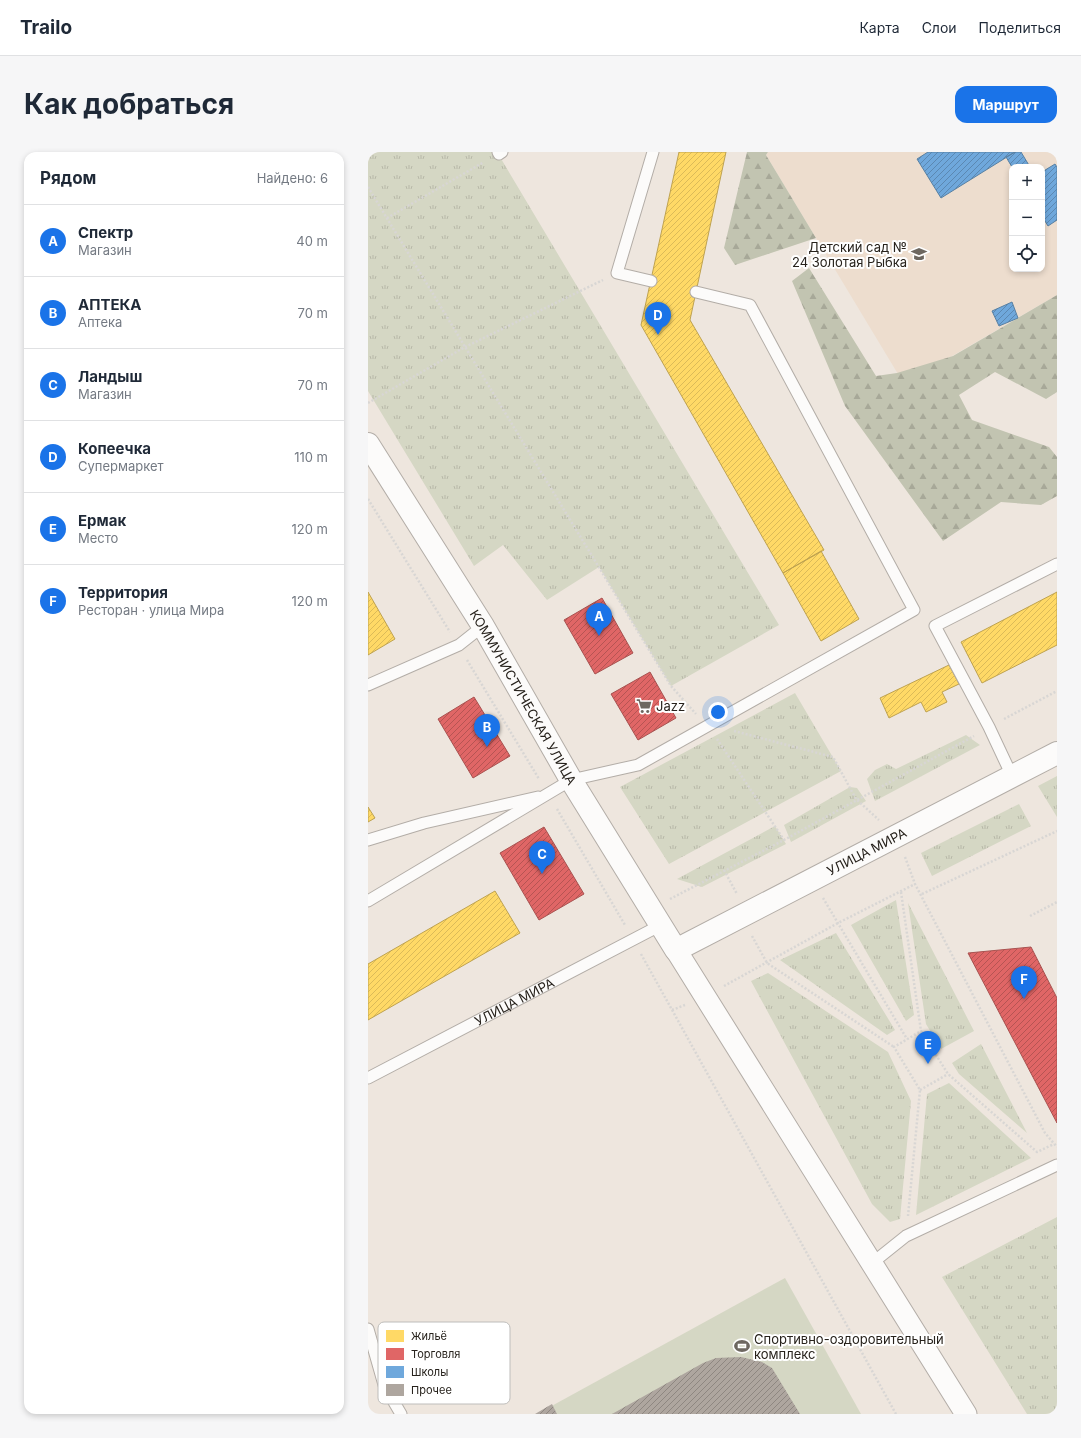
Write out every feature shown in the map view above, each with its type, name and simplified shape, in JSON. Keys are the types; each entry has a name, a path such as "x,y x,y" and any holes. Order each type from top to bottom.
{"street":[{"name":"КОММУНИСТИЧЕСКАЯ УЛИЦА","path":"368,444 483,626 571,780 676,950"},
{"name":"УЛИЦА МИРА","path":"676,950 813,881 896,836 1057,753"},
{"path":"676,950 966,1414"}],"lane":[{"path":"651,281 618,273 652,153"},
{"path":"368,901 571,780 638,765 706,724 914,610 750,305 696,292"},
{"path":"1012,776 989,727 935,626 1057,564"},
{"path":"368,685 459,645 483,626"},
{"path":"368,840 424,823 548,795"},
{"name":"УЛИЦА МИРА","path":"368,1078 656,917"},
{"path":"871,1264 906,1236 1057,1165"},
{"path":"368,1329 378,1364"},
{"path":"395,1404 401,1414"}],"path":[{"path":"387,218 499,153"},
{"path":"368,187 671,686 706,724 784,840"},
{"path":"368,403 465,347 618,273"},
{"path":"656,917 784,840 856,799 1057,691"},
{"path":"706,724 833,757 856,799 896,836 915,884 922,894 1045,1133 1057,1147"},
{"path":"922,894 1057,831"},
{"path":"813,881 907,1039"},
{"path":"672,1010 706,996 838,923 915,884"},
{"path":"901,892 922,1030 948,1074 1037,1152 1054,1144"},
{"path":"1030,916 1057,902"},
{"path":"752,940 767,962 894,1047 920,1090 906,1236"},
{"path":"894,1047 922,1030"},
{"path":"920,1090 948,1074"}],"shaded area":[{"name":"Детский сад № 24 Золотая Рыбка","path":"768,152 1057,152 1057,295 904,384 766,155"}],"green space":[{"path":"368,152 497,152 779,625 671,686 599,567 547,600 503,545 474,566 368,391"},
{"path":"747,152 768,152 766,155 816,238 735,265 724,248"},
{"path":"809,268 876,376 897,373 953,356 1057,295 1057,392 1046,399 995,372 959,395 972,420 1049,447 1057,457 1057,496 1041,505 1001,502 943,541 845,406 792,281"},
{"path":"795,693 841,771 669,864 620,787"},
{"path":"966,735 980,745 875,801 867,779 875,770 887,764 896,769"},
{"path":"1057,776 1057,817 1038,786"},
{"path":"850,787 857,788 866,801 791,842 784,825"},
{"path":"1019,804 1031,826 932,876 921,853"},
{"path":"775,826 786,844 702,887 677,879"},
{"path":"896,900 914,1015 906,1021 851,925"},
{"path":"908,903 974,1031 941,1049 926,1024"},
{"path":"836,933 895,1030 887,1035 780,960"},
{"path":"768,973 888,1052 911,1101 900,1219 890,1222 872,1204 751,981"},
{"path":"981,1044 1027,1133 959,1074 952,1063"},
{"path":"949,1083 1031,1158 916,1215 927,1094"},
{"path":"1057,1217 1057,1414 1027,1414 942,1277"},
{"name":"Спортивно-оздоровительный комплекс","path":"785,1278 861,1414 537,1414"}],"building: Жильё":[{"path":"679,152 726,152 690,320 824,550 783,573 641,325"},
{"path":"821,551 859,619 821,641 783,573"},
{"path":"368,592 395,639 368,655"},
{"path":"1057,592 1057,645 982,683 961,642"},
{"path":"949,665 959,684 942,692 947,702 926,712 921,702 889,718 880,698"},
{"path":"368,807 375,818 368,822"},
{"path":"495,891 520,933 368,1020 368,964"}],"building: Торговля":[{"path":"602,598 633,653 595,674 564,620"},
{"name":"Jazz","path":"650,672 676,718 638,740 611,694"},
{"path":"474,697 510,756 473,778 438,719"},
{"path":"544,827 584,894 539,920 500,853"},
{"path":"1031,947 1057,998 1057,1123 968,953"}],"building: Школы":[{"path":"928,152 1015,152 941,198 917,159"},
{"path":"1015,152 1021,152 1028,164 1010,164 1006,157"},
{"path":"1055,164 1057,167 1057,220 1048,226 1045,221 1045,170"},
{"path":"1012,302 1018,318 999,326 992,311"}],"building: Прочее":[{"path":"741,1357 762,1362 772,1368 800,1414 612,1414 703,1363 716,1358"},
{"path":"552,1404 557,1414 535,1414"}],"place":[{"name":"Детский сад № 24 Золотая Рыбка","path":"919,254"},
{"name":"Копеечка","path":"658,335"},
{"name":"Спектр","path":"599,636"},
{"name":"Jazz","path":"644,706"},
{"name":"АПТЕКА","path":"487,747"},
{"name":"Ландыш","path":"542,874"},
{"name":"Территория","path":"1024,999"},
{"name":"Ермак","path":"928,1064"},
{"name":"Спортивно-оздоровительный комплекс","path":"742,1346"}]}
